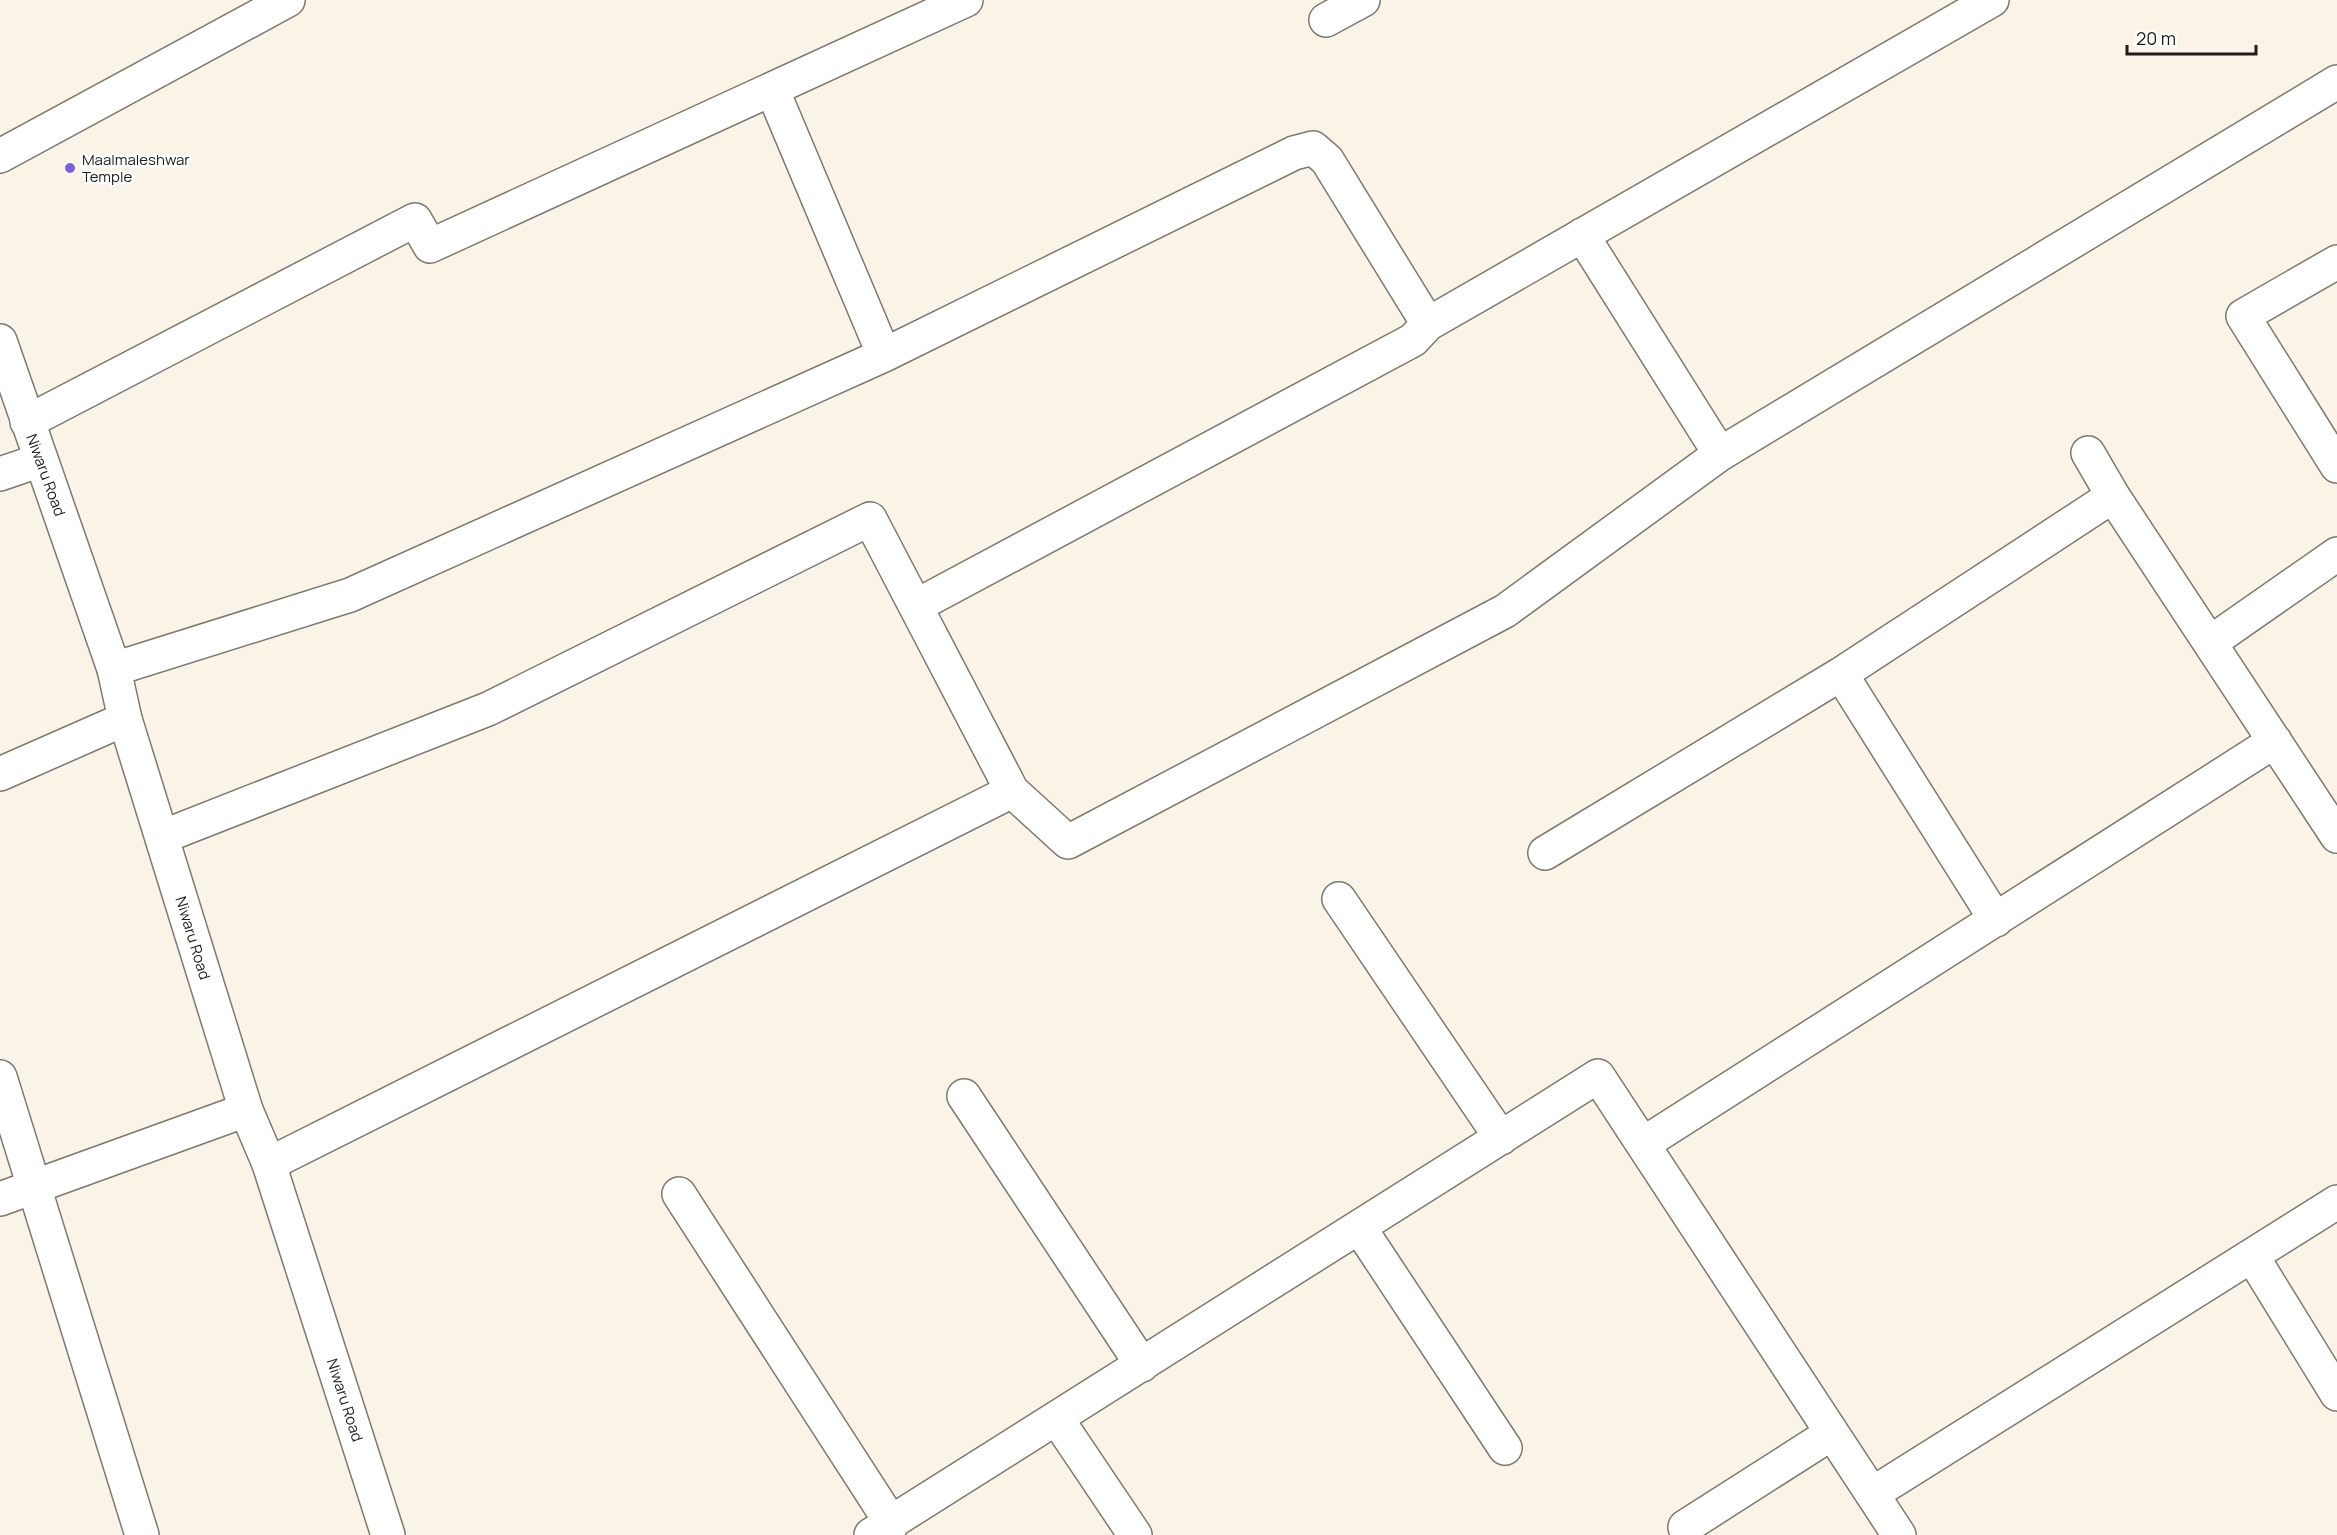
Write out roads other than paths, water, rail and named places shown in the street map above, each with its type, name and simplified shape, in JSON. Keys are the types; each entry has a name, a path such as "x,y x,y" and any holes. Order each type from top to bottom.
{"street":[{"path":"0,156 288,0"},
{"path":"27,422 415,220 430,246 966,0"},
{"path":"1326,20 1363,0"},
{"path":"916,606 1413,340 1428,324 1992,0"},
{"path":"162,837 488,709 870,519 1012,791 1068,842 1505,611 1720,453 2337,82"},
{"path":"772,89 884,355"},
{"path":"114,669 350,596 884,355 1294,153 1313,148 1327,160 1428,324"},
{"path":"1582,235 1720,453"},
{"path":"2337,262 2243,316 2337,466"},
{"name":"Niwaru Road","path":"0,341 114,669 125,719 246,1110 269,1164 388,1535"},
{"path":"2088,453 2113,496 2337,836"},
{"path":"0,474 41,460"},
{"path":"1545,853 1842,674 2113,496"},
{"path":"2211,642 2337,554"},
{"path":"1842,674 1996,920"},
{"path":"0,774 125,719"},
{"path":"1643,1144 2276,741"},
{"path":"269,1164 1012,791"},
{"path":"1339,899 1501,1137"},
{"path":"679,1194 881,1529 1598,1076 1899,1535"},
{"path":"0,1077 36,1187 142,1535"},
{"path":"964,1096 1142,1365"},
{"path":"0,1199 246,1110"},
{"path":"1872,1494 2337,1202"},
{"path":"1359,1227 1505,1448"},
{"path":"2252,1256 2337,1395"},
{"path":"1057,1419 1135,1535"},
{"path":"1685,1527 1832,1433"}],"place":[{"name":"Maalmaleshwar Temple","path":"70,168"}]}
